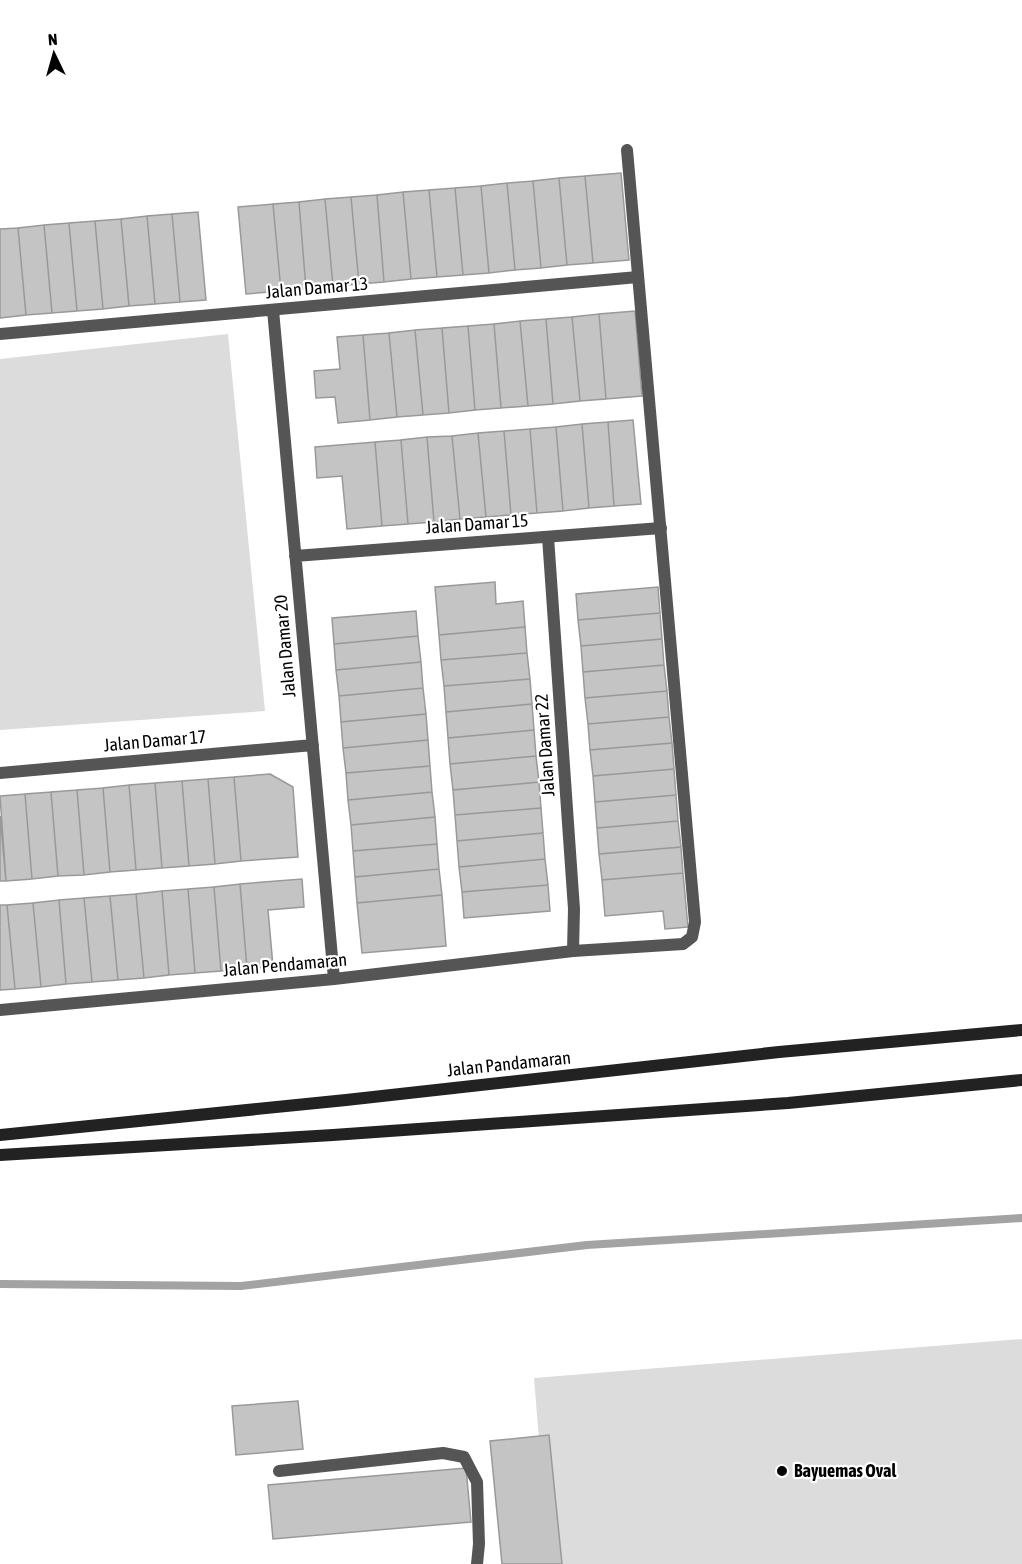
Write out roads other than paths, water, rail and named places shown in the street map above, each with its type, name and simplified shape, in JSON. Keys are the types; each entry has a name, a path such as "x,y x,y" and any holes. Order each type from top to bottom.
{"main road":[{"name":"Jalan Pandamaran","path":"0,1135 346,1101 779,1052 1022,1030"},
{"path":"0,1155 789,1103 1022,1080"}],"street":[{"path":"627,150 661,528"},
{"name":"Jalan Damar 13","path":"0,334 638,277"},
{"name":"Jalan Damar 20","path":"273,310 334,979"},
{"name":"Jalan Damar 15","path":"295,556 661,528"},
{"name":"Jalan Pendamaran","path":"0,1010 334,979 573,951 683,944 692,937 695,922 661,528"},
{"name":"Jalan Damar 22","path":"548,537 574,909 573,951"},
{"name":"Jalan Damar 17","path":"0,773 313,745"},
{"path":"279,1471 443,1454 464,1457 477,1482 479,1544 477,1564"}],"waterway":[{"path":"0,1284 241,1286 587,1245 1022,1218"}],"place":[{"name":"Bayuemas Oval","path":"782,1471"}]}
